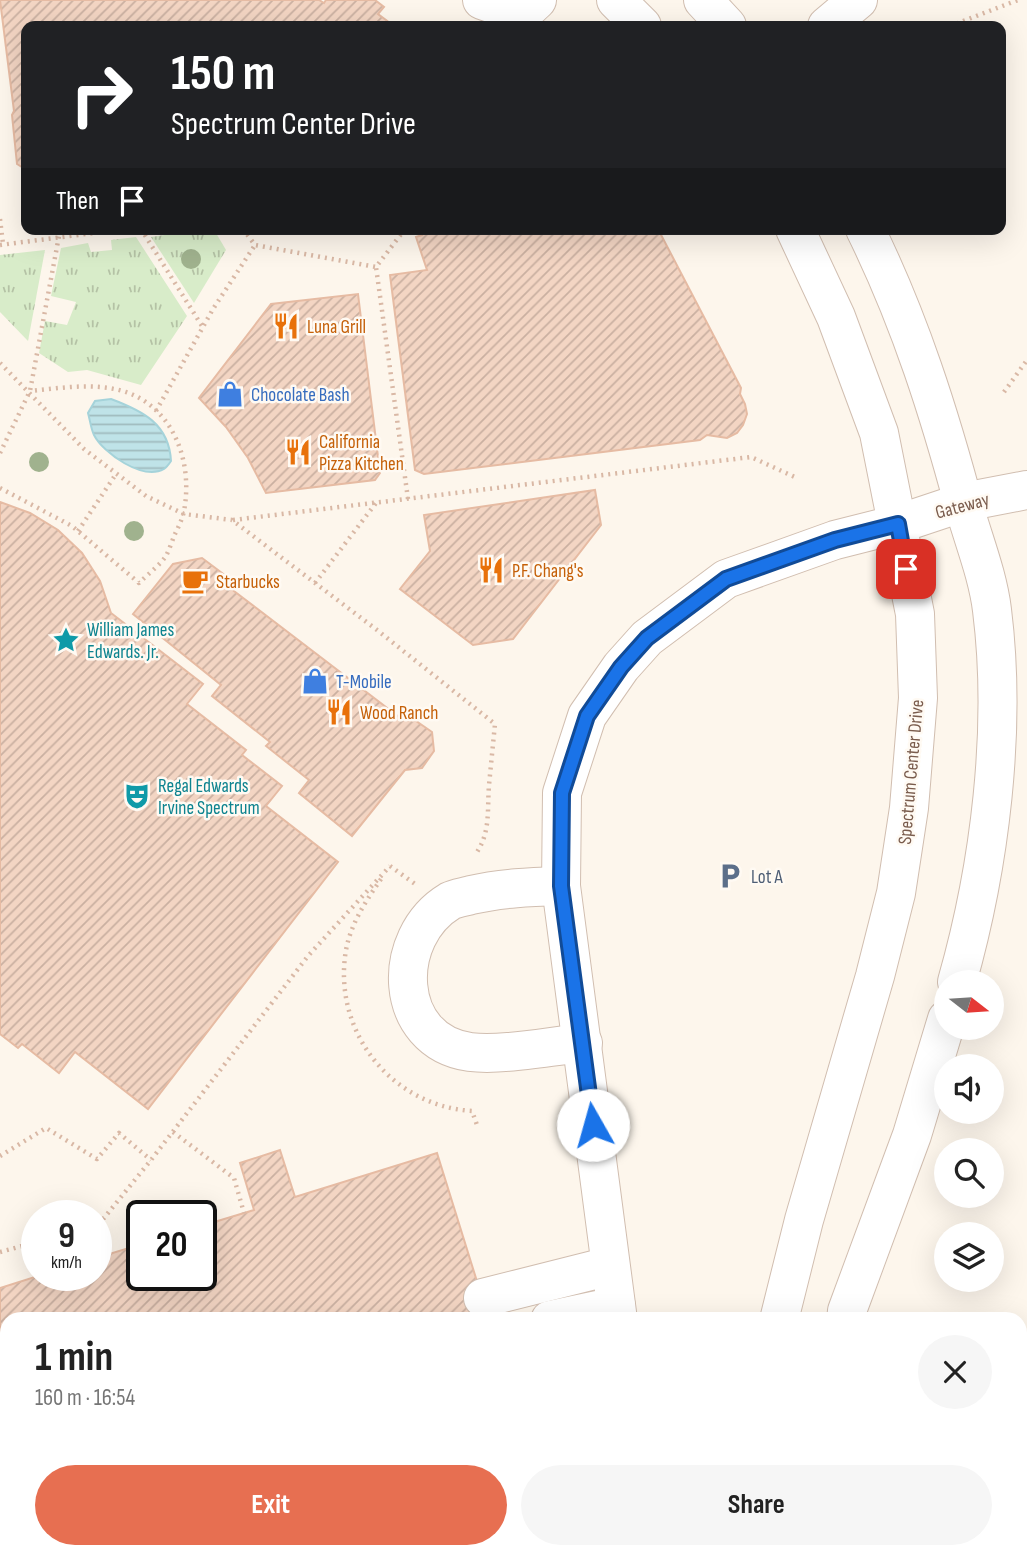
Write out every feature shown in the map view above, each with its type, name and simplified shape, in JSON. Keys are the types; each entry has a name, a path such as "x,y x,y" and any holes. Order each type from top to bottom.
{"street":[{"path":"482,0 522,14 537,0"},
{"path":"616,0 637,21"},
{"path":"833,21 858,0"},
{"name":"Spectrum Center Drive","path":"781,1312 804,1220 896,892 909,808 917,723 918,662 915,614 879,433 828,297 798,235"},
{"path":"868,235 909,328 938,414 992,608 995,725 990,802 982,867 960,970"},
{"name":"Gateway","path":"561,886 562,793 587,716 621,667 647,638 726,579 835,540 898,524 964,502 1027,490"},
{"path":"583,1043 470,1052 438,1039 425,1028 409,1000 407,972 412,948 434,915 451,900 494,889 561,886 583,1043 617,1312"},
{"path":"847,1312 912,1135 941,1040"},
{"path":"483,1298 610,1266"}],"path":[{"path":"961,21 1018,0"},
{"path":"0,219 2,245 68,235"},
{"path":"145,235 202,327"},
{"path":"247,235 254,245 376,267"},
{"path":"400,235 376,267 408,499"},
{"path":"0,453 30,391 59,236"},
{"path":"156,411 202,327 254,245"},
{"path":"1004,392 1027,360"},
{"path":"0,363 84,449 146,496 184,514 232,520 751,457 797,478"},
{"path":"0,488 78,531 139,583 166,556 184,514 186,494 183,456 178,439 156,411 128,393 112,389 74,386 30,391"},
{"path":"78,531 116,474"},
{"path":"315,583 376,503"},
{"path":"232,520 495,724 489,821 480,849 471,859"},
{"path":"112,1208 308,956 390,866 410,881 424,884"},
{"path":"0,1156 46,1128 97,1159 119,1133 151,1160"},
{"path":"173,1132 234,1178 244,1213"},
{"path":"0,1252 21,1246"}],"green space":[{"path":"217,235 226,250 194,303 151,237"},
{"path":"136,237 187,316 141,385 87,370 68,372 39,353 45,321 67,325 76,302 51,296 61,248 88,243 91,252 112,250 111,240"},
{"path":"45,250 28,341 0,312 0,255"}],"water":[{"path":"111,399 144,414 160,428 169,448 171,461 165,468 155,472 135,468 115,457 99,442 93,433 88,413 95,401"}],"building":[{"path":"0,0 319,0 324,3 326,0 375,0 384,7 378,14 387,21 21,21 21,166 17,164 12,115 14,111"},
{"path":"661,235 741,388 740,394 747,414 743,425 737,433 727,438 707,435 700,440 424,474 415,470 390,275 427,270 416,237"},
{"path":"358,294 380,473 375,480 266,493 248,458 226,427 199,398 271,304"},
{"name":"P.F. Chang's","path":"595,490 601,525 513,639 473,645 400,589 430,551 424,515"},
{"name":"Regal Edwards Irvine Spectrum","path":"0,502 30,513 58,530 82,553 100,581 111,613 203,684 187,704 246,750 242,755 282,786 266,806 338,862 148,1109 75,1052 59,1073 22,1044 18,1048 0,1034"},
{"path":"202,558 234,582 230,588 403,720 416,721 432,732 434,751 422,768 405,770 352,836 299,793 309,780 266,746 270,742 212,696 221,685 133,614 173,564"},
{"path":"280,1150 295,1197 437,1153 487,1312 0,1312 0,1288 21,1281 21,1291 112,1291 112,1253 126,1249 126,1291 217,1291 217,1221 254,1210 240,1163"}],"place":[{"name":"Luna Grill","path":"286,326"},
{"name":"Chocolate Bash","path":"230,394"},
{"name":"California Pizza Kitchen","path":"298,452"},
{"name":"P.F. Chang's","path":"491,570"},
{"name":"Starbucks","path":"195,581"},
{"name":"William James Edwards. Jr.","path":"66,640"},
{"name":"T-Mobile","path":"315,681"},
{"name":"Wood Ranch","path":"339,712"},
{"name":"Regal Edwards Irvine Spectrum","path":"137,796"},
{"name":"Lot A","path":"730,876"}],"route":[{"path":"593,1125 561,886 560,849 562,793 587,716 621,667 647,638 726,579 835,540 898,524 906,569"}]}
